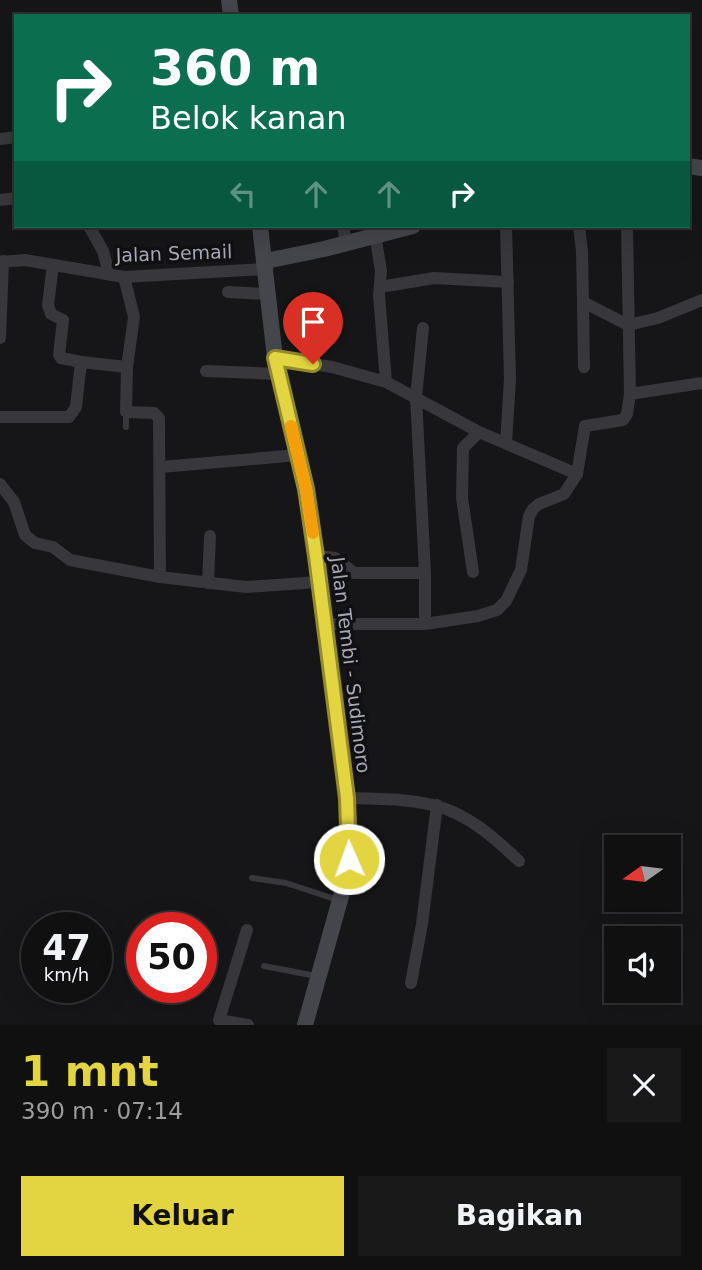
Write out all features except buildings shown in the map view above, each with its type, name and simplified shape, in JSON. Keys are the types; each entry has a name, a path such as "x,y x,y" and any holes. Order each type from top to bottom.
{"main road":[{"name":"Jalan Tembi - Sudimoro","path":"260,228 276,366 298,455 316,556 347,798 349,859 305,1025"},
{"path":"266,265 404,228"}],"street":[{"path":"90,228 103,251 108,274"},
{"path":"343,228 346,243"},
{"path":"506,228 510,379 506,443"},
{"path":"579,228 584,367"},
{"path":"325,624 425,624 491,613 501,606 521,570 528,516 539,504 564,494 577,474 585,426 623,420 627,414 630,394 627,228"},
{"path":"375,234 381,271 386,382"},
{"name":"Jalan Semail","path":"1,261 25,260 124,277 266,265"},
{"path":"0,338 1,261"},
{"path":"53,265 48,305 51,314 63,320 59,355 61,358 128,367"},
{"path":"124,277 134,317 126,412 158,415 161,467 160,577"},
{"path":"380,287 434,278 508,282"},
{"path":"228,292 268,294"},
{"path":"583,302 628,325 648,321 702,300"},
{"path":"423,328 415,397 425,573 425,624"},
{"path":"0,416 69,417 76,407 81,362"},
{"path":"206,371 276,366 332,367 386,382 479,432 577,474"},
{"path":"630,394 702,383"},
{"path":"473,572 462,498 463,448 479,432"},
{"path":"161,467 298,455"},
{"path":"0,484 14,502 25,535 35,542 53,547 70,560 160,577 246,587 319,582"},
{"path":"208,583 210,536"},
{"path":"316,556 335,558 354,573 425,573"},
{"path":"347,798 399,799 437,805 470,820 519,861"},
{"path":"411,982 422,924 437,805"},
{"path":"247,930 219,1020 248,1025"}],"lane":[{"path":"126,412 126,427"},
{"path":"252,878 286,883 339,904"},
{"path":"264,966 318,977"}],"slow traffic":[{"path":"291,426 313,533"}],"route":[{"path":"313,364 275,358 306,489 316,556 347,798 349,859"}]}
